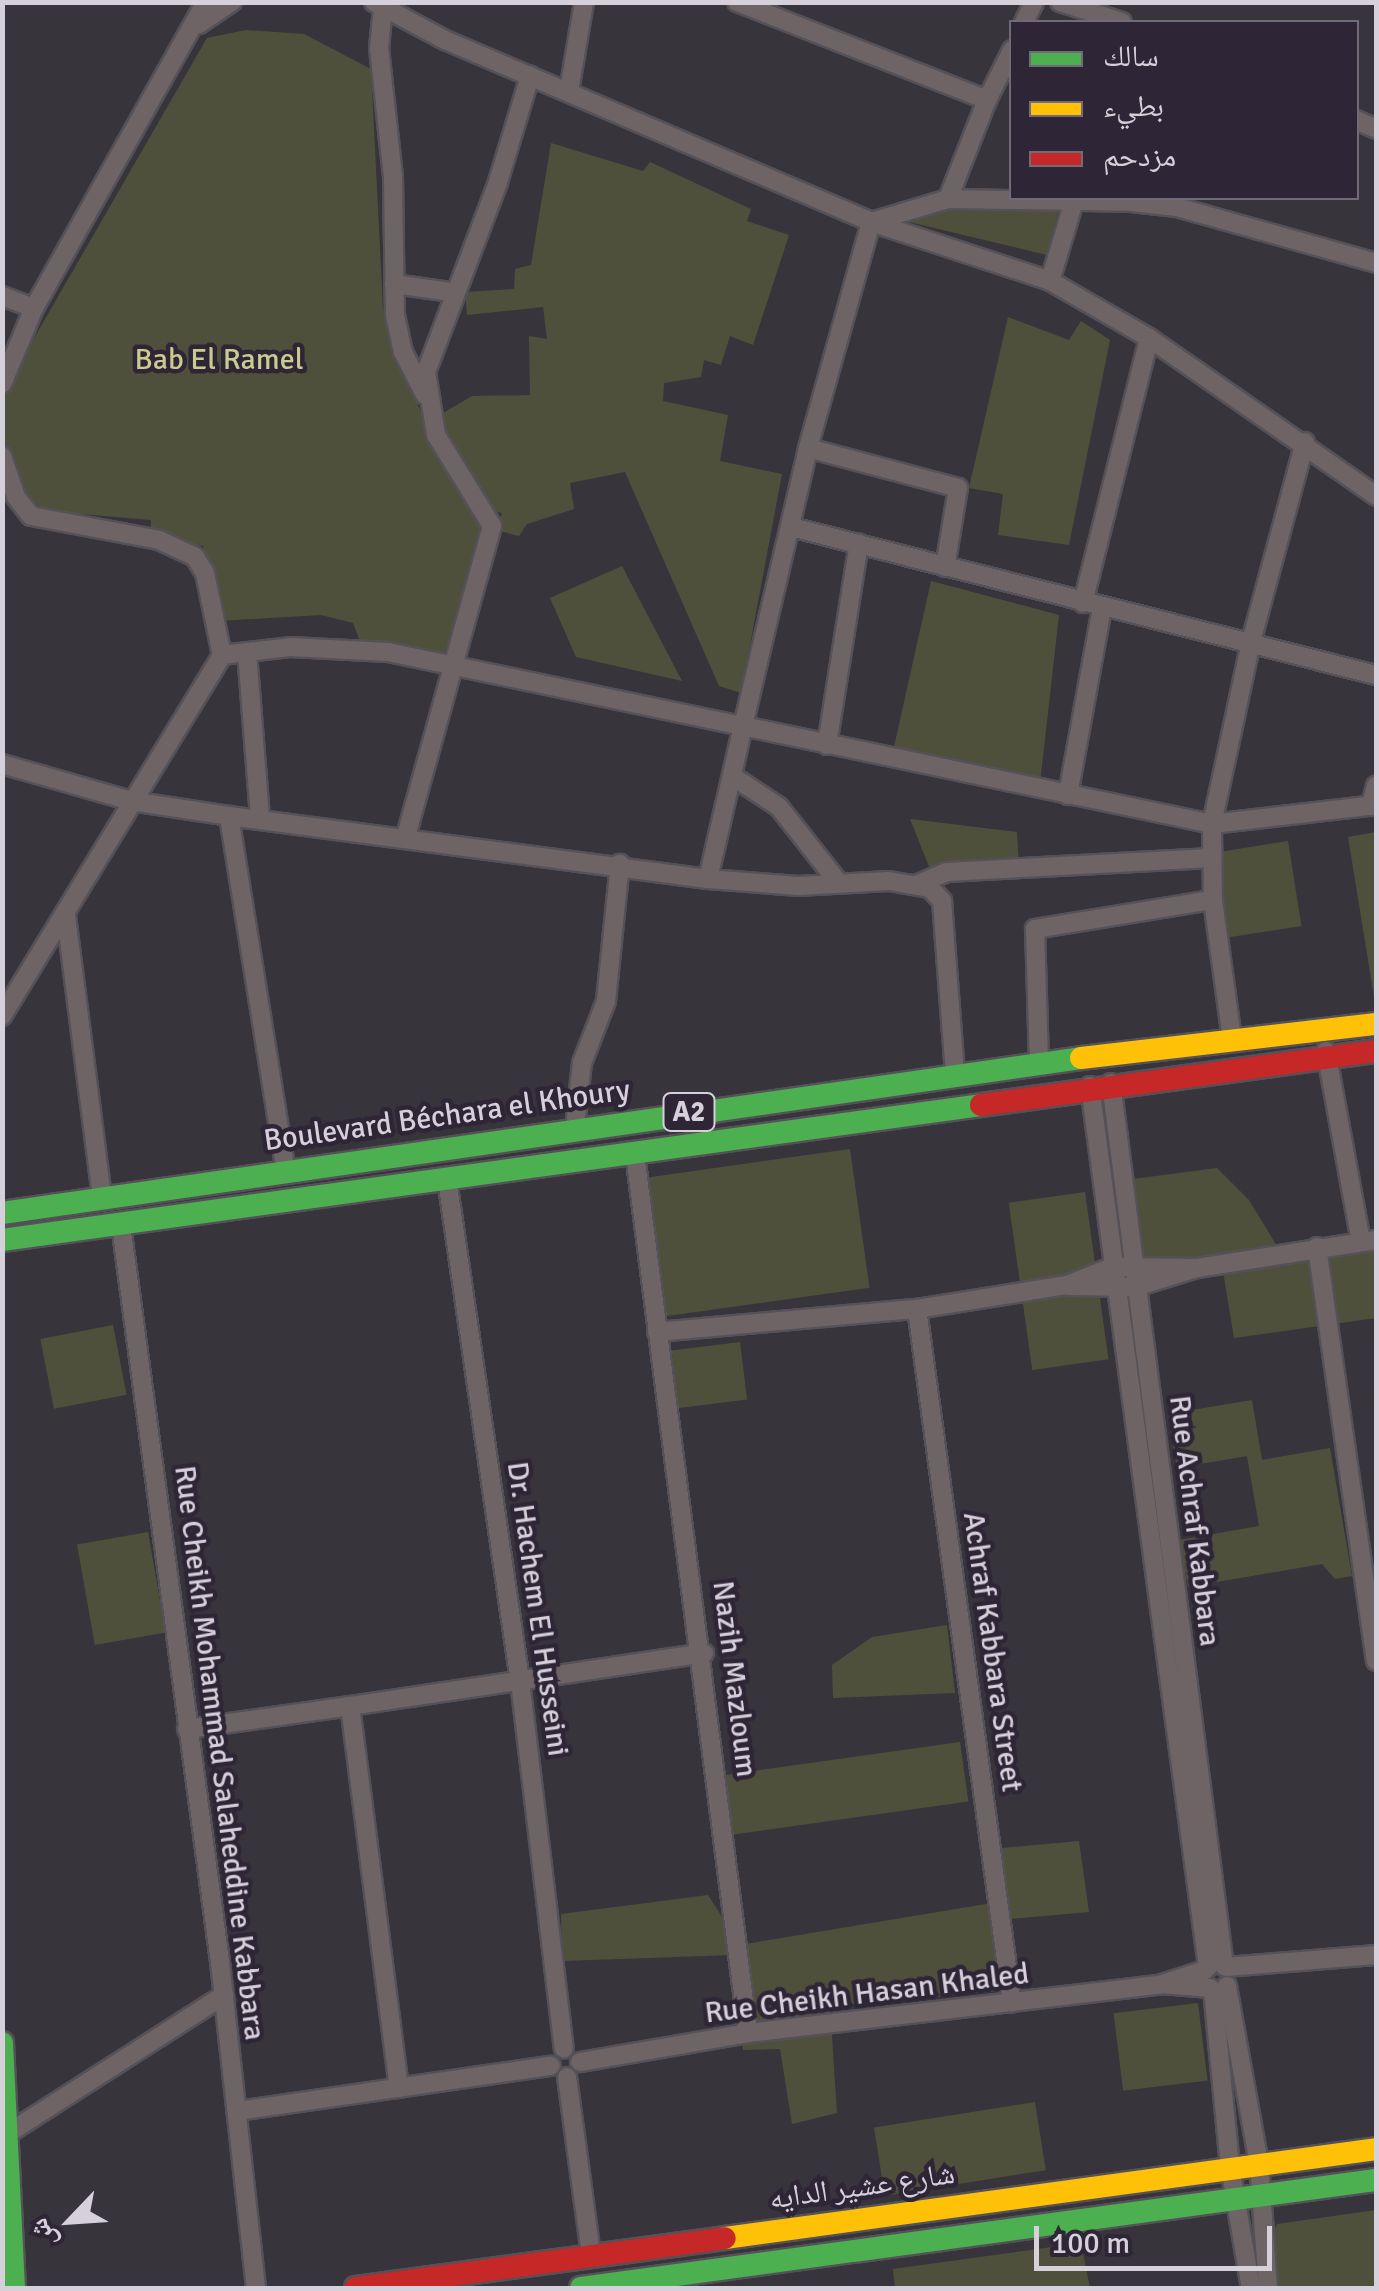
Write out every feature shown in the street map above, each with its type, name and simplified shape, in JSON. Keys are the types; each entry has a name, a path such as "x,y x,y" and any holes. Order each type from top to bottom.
{"main road":[{"name":"Boulevard Béchara el Khoury","path":"2,1213 575,1127 1038,1063 1376,1024"},
{"name":"Boulevard Béchara el Khoury","path":"2,1240 635,1154 1101,1084 1376,1051"},
{"path":"2,2043 14,2288"},
{"name":"شارع عشير الدايه","path":"356,2288 1376,2149"},
{"name":"شارع عشير الدايه","path":"591,2288 1376,2180"}],"street":[{"path":"2,384 34,308 206,2"},
{"path":"195,26 232,2"},
{"path":"569,92 584,2"},
{"path":"737,2 987,100"},
{"path":"1060,2 1116,20"},
{"path":"406,836 492,526 436,435 425,395 403,352 394,284 393,176 379,48 379,5 530,76 871,222 1050,281 1149,338 1305,442 1376,496"},
{"path":"948,199 1009,56"},
{"path":"425,395 451,292 498,182 530,76"},
{"path":"871,222 948,199 1009,200"},
{"path":"1011,200 1177,208 1376,263"},
{"path":"1050,281 1074,201"},
{"path":"708,879 808,448 871,222"},
{"path":"394,284 451,292"},
{"path":"2,296 34,308"},
{"path":"1083,603 1149,338"},
{"path":"1232,1039 1213,900 1212,824 1251,642 1305,442"},
{"path":"808,448 958,488 945,567"},
{"path":"2,456 16,498 31,516 159,540 194,557 205,573 222,655 2,1016"},
{"path":"791,526 1376,675"},
{"path":"827,745 860,544"},
{"path":"1068,795 1102,607"},
{"path":"222,655 333,647 455,664 1212,824 1374,806 1376,786"},
{"path":"247,652 260,819"},
{"path":"2,764 132,801 229,816 620,864 708,879 930,888 942,901 955,1075"},
{"path":"732,776 778,807 838,882"},
{"path":"229,816 286,1170"},
{"path":"914,886 946,872 1212,858"},
{"path":"575,1127 582,1063 606,1001 620,864"},
{"path":"1038,1063 1035,929 1213,900"},
{"path":"66,916 102,1197"},
{"path":"1067,1285 1114,1289 1136,1286 1197,1268 1369,1240 1323,1031"},
{"name":"Rue Achraf Kabbara","path":"1101,1084 1134,1266 1218,1977 1230,2168 1251,2288"},
{"name":"Rue Achraf Kabbara","path":"1101,1084 1114,1289 1218,1977 1260,2164 1268,2288"},
{"name":"Nazih Mazloum","path":"635,1154 704,1653 748,2034"},
{"name":"Dr. Hachem El Husseini","path":"447,1179 520,1681 564,2048"},
{"name":"Rue Cheikh Mohammad Salaheddine Kabbara","path":"121,1225 224,1995 256,2288"},
{"path":"1317,1247 1376,1661"},
{"path":"658,1332 917,1309 1067,1285 1112,1267 1197,1268"},
{"name":"Achraf Kabbara Street","path":"917,1309 1012,2004"},
{"path":"187,1729 704,1653"},
{"path":"350,1706 399,2088"},
{"name":"Rue Cheikh Hasan Khaled","path":"580,2062 748,2034 1012,2004 1376,1955"},
{"path":"7,2134 224,1995"},
{"path":"238,2111 399,2088 559,2072 580,2062 564,2048 559,2072 591,2254"}],"green space":[{"name":"Bab El Ramel","path":"246,30 304,34 371,69 383,308 397,359 426,423 472,396 530,395 529,336 547,339 543,307 467,315 465,292 514,289 515,269 531,265 551,143 643,171 650,162 751,209 747,221 789,235 753,345 730,336 721,365 704,360 701,377 664,383 663,401 728,415 720,461 782,474 741,693 719,686 625,472 570,483 574,509 527,524 519,536 496,530 502,513 494,511 443,658 361,644 353,623 321,615 218,621 203,546 150,542 151,520 44,511 23,491 14,460 3,455 3,392 207,38"},
{"path":"1059,209 1047,255 905,221 906,210"},
{"path":"1008,317 1069,340 1081,321 1110,340 1069,545 998,535 1003,494 969,488"},
{"path":"622,566 682,681 576,657 550,598"},
{"path":"931,581 1059,615 1039,792 891,760"},
{"path":"910,819 1017,832 1019,866 930,869"},
{"path":"1376,832 1376,1002 1375,1003 1348,837"},
{"path":"1288,841 1301,926 1229,937 1216,852"},
{"path":"850,1149 869,1288 665,1316 646,1178"},
{"path":"1217,1168 1249,1200 1280,1251 1376,1247 1376,1318 1234,1338 1222,1265 1126,1277 1110,1182"},
{"path":"1085,1192 1109,1359 1032,1370 1009,1203"},
{"path":"113,1325 127,1395 54,1409 40,1339"},
{"path":"740,1342 747,1400 679,1408 672,1350"},
{"path":"1252,1400 1262,1460 1330,1448 1352,1576 1335,1579 1322,1564 1188,1587 1179,1540 1259,1526 1247,1456 1177,1468 1168,1414"},
{"path":"148,1532 166,1632 95,1645 77,1545"},
{"path":"947,1625 955,1693 833,1698 832,1665 872,1637"},
{"path":"960,1742 968,1801 725,1836 716,1776"},
{"path":"1079,1841 1089,1912 999,1920 1002,1991 830,2006 837,2113 792,2124 780,2049 743,2050 733,1955 562,1961 561,1914 708,1895 740,1945 992,1903 991,1849"},
{"path":"1198,2003 1208,2080 1123,2091 1114,2013"},
{"path":"1035,2102 1046,2170 885,2196 874,2127"},
{"path":"1376,2210 1376,2288 1246,2288 1277,2224"},
{"path":"1081,2243 1090,2288 895,2288 893,2269"}],"traffic: fast":[{"path":"2,1213 1081,1058"},
{"path":"2,1240 981,1105"},
{"path":"2,2043 14,2288"},
{"path":"581,2288 1376,2180"}],"traffic: slow":[{"path":"1081,1058 1376,1024"},
{"path":"725,2238 1376,2149"}],"traffic: jam":[{"path":"981,1105 1376,1051"},
{"path":"356,2288 725,2238"}]}
